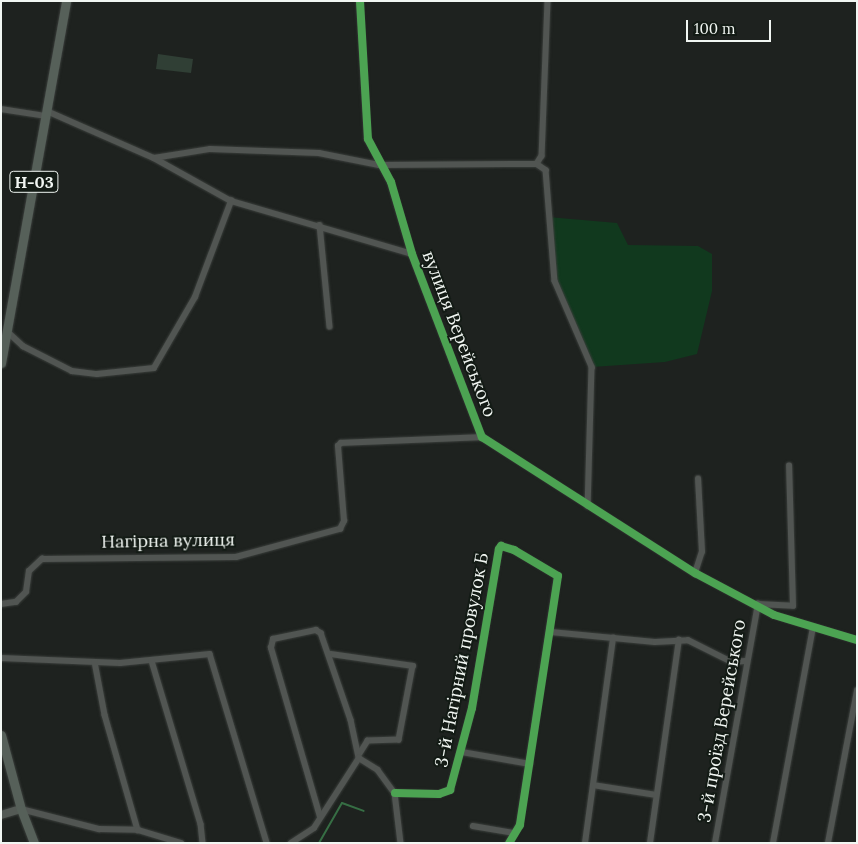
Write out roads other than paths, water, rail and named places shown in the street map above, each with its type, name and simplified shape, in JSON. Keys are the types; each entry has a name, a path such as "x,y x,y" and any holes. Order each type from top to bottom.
{"main road":[{"name":"Н-03","path":"1,363 66,1"},
{"path":"1,735 21,810 34,843"}],"street":[{"name":"вулиця Верейського","path":"360,1 368,140 379,164 391,182 412,254 482,437 694,573 758,604 774,615 857,640"},
{"path":"537,164 542,156 548,1"},
{"path":"1,110 47,114 154,158 231,201 320,225 412,254"},
{"path":"154,158 220,150 319,153 379,164 537,164 546,170 555,280 592,367 588,506"},
{"path":"7,331 23,346 72,371 97,374 154,368 195,297 231,201"},
{"path":"320,225 330,327"},
{"name":"Нагірна вулиця","path":"1,604 16,602 26,592 30,571 42,559 236,557 340,529 344,521 338,446 341,443 482,437"},
{"path":"758,604 793,606 789,466"},
{"path":"694,573 702,552 698,479"},
{"name":"3-й Нагірний провулок Б","path":"394,793 445,794 450,790 462,752 501,546 558,576 520,825 509,843"},
{"name":"3-й проїзд Верейського","path":"715,843 747,674 745,661 758,604"},
{"path":"773,843 813,628"},
{"path":"320,817 270,642 316,630 325,638 356,738 358,758"},
{"path":"550,632 614,638 688,640 732,662 745,661"},
{"path":"585,843 614,638"},
{"path":"650,843 679,640"},
{"path":"1,658 95,662 152,661 210,654 267,843"},
{"path":"291,843 314,828 358,758 362,745 368,741 399,740 413,666 331,654"},
{"path":"152,661 201,824 203,843"},
{"path":"95,662 105,715 138,830"},
{"path":"828,843 857,692"},
{"path":"356,738 362,745"},
{"path":"462,752 530,764"},
{"path":"358,758 378,770 394,793 401,843"},
{"path":"593,785 656,796"},
{"path":"1,815 21,810 99,829 138,830 181,843"},
{"path":"473,826 514,833"}],"waterway":[{"path":"319,843 342,803 364,811"}]}
